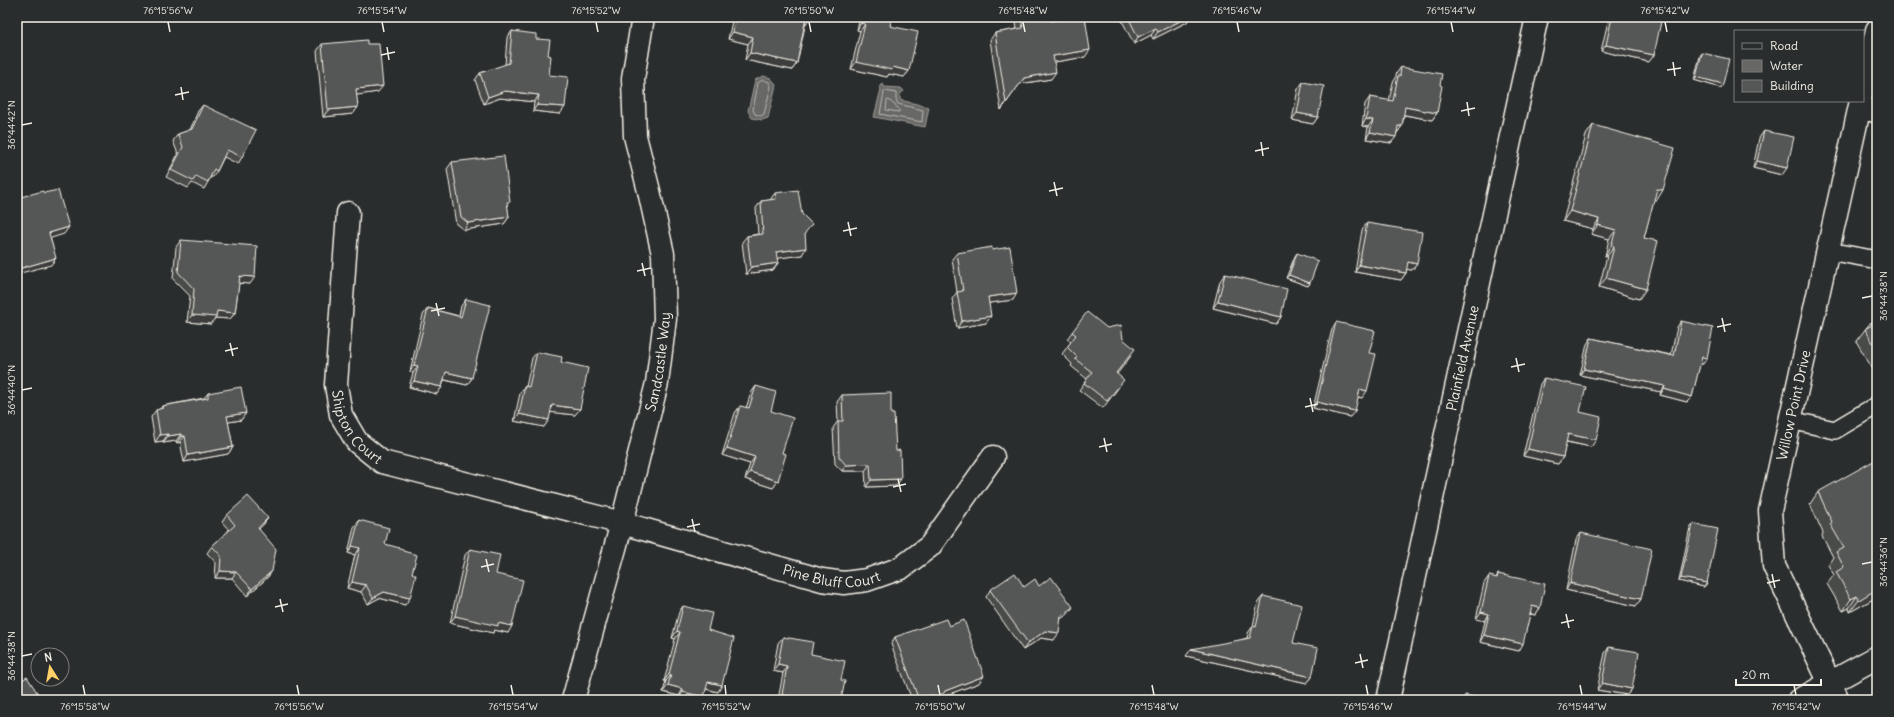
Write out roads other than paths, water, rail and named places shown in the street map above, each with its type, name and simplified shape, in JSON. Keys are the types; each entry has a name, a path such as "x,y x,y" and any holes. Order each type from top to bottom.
{"street":[{"name":"Sandcastle Way","path":"573,700 622,523 657,383 665,319 663,254 635,136 633,78 643,17"},
{"name":"Plainfield Avenue","path":"1388,700 1537,17"},
{"name":"Willow Point Drive","path":"1834,692 1774,566 1770,511 1828,251 1865,104 1877,30"},
{"name":"Shipton Court","path":"348,213 336,385 341,415 357,442 382,462 622,523"},
{"name":"Pine Bluff Court","path":"622,523 822,580 844,583 867,580 901,568 930,546 993,457"},
{"path":"1799,700 1834,692 1877,657"}],"lane":[{"path":"1828,251 1872,259 1877,257"},
{"path":"1790,420 1835,430 1877,406"}],"water":[{"path":"763,76 771,78 776,85 768,118 762,120 752,118 748,111 755,80"},
{"path":"883,83 884,87 901,88 904,91 900,94 900,100 929,107 925,127 874,117 881,89 879,87"}]}
